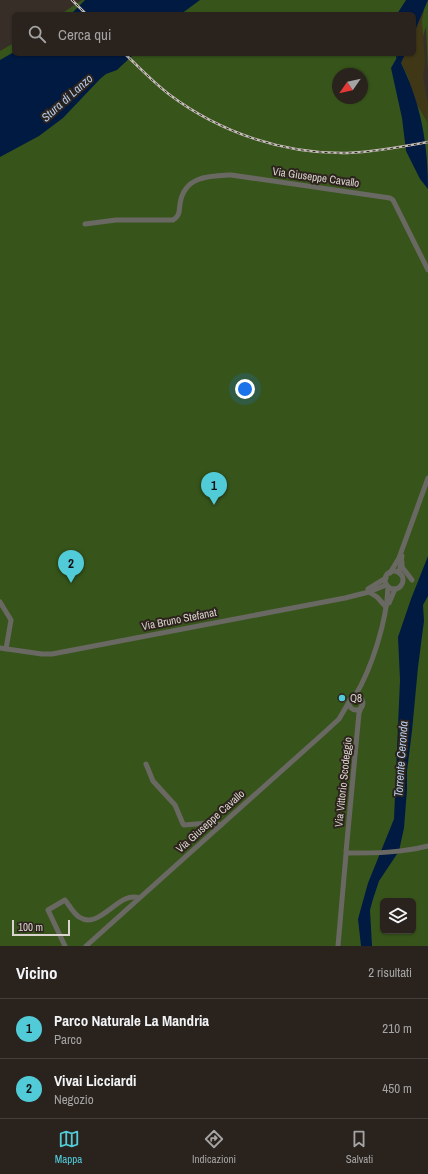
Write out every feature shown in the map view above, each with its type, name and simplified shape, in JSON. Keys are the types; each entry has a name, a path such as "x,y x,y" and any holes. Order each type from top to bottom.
{"street":[{"name":"Via Giuseppe Cavallo","path":"85,224 116,220 173,220 180,213 180,203 185,190 191,183 207,176 231,175 390,198 394,200 428,270"},
{"path":"358,697 360,687 370,668 384,617 386,607 386,578 399,558 428,478"},
{"path":"384,617 395,589 400,586 401,559 428,487"},
{"path":"390,573 394,572 401,577 413,580 402,567 401,559"},
{"name":"Via Bruno Stefanat","path":"3,649 52,654 345,598 360,593 386,578"},
{"path":"387,586 395,589"},
{"name":"Via Bruno Stefanat","path":"360,593 369,592 387,586"},
{"path":"369,592 377,597 386,607"},
{"path":"0,602 11,620 3,649"},
{"path":"358,697 362,701 362,705 361,707 354,708 351,699 358,697"},
{"name":"Via Giuseppe Cavallo","path":"86,946 326,731 345,710 354,708"},
{"name":"Via Vittorio Scodeggio","path":"338,946 347,853 354,708"},
{"path":"146,764 153,781 175,805 184,825 221,825"},
{"path":"347,853 409,851 428,846"},
{"path":"65,946 48,910 65,900 79,917 85,920 91,920 105,913 125,898 130,896 139,898"}],"green space":[{"path":"82,0 428,0 428,72 426,26 423,36 421,57 428,109 428,946 0,946 0,51 12,44 12,56 416,56 416,12 64,12"}],"sand":[{"path":"424,10 422,21 425,61 423,78 428,104 427,137 427,122 412,96 408,77 401,63 400,56 416,56 416,13"}],"water":[{"path":"85,0 200,0 184,12 73,12"},
{"path":"406,0 428,0 416,28 416,12 398,12"},
{"name":"Stura di Lanzo","path":"12,53 12,56 132,56 117,70 106,74 100,79 63,118 39,136 0,157 0,60"},
{"path":"398,56 404,56 401,63 414,94 425,140 428,189 420,179 406,151 402,118 391,68"},
{"name":"Torrente Ceronda","path":"428,556 428,596 423,605 424,621 407,771 404,828 399,851 379,881 370,910 372,946 361,946 358,919 368,883 394,819 400,680 398,637"}],"railway":[{"path":"72,0 84,12"},
{"path":"127,56 170,95 210,120 254,139 300,150 347,153 428,142"}],"place":[{"name":"Parco Naturale La Mandria","path":"214,505"},
{"name":"Vivai Licciardi","path":"71,583"},
{"name":"Q8","path":"342,698"}]}
